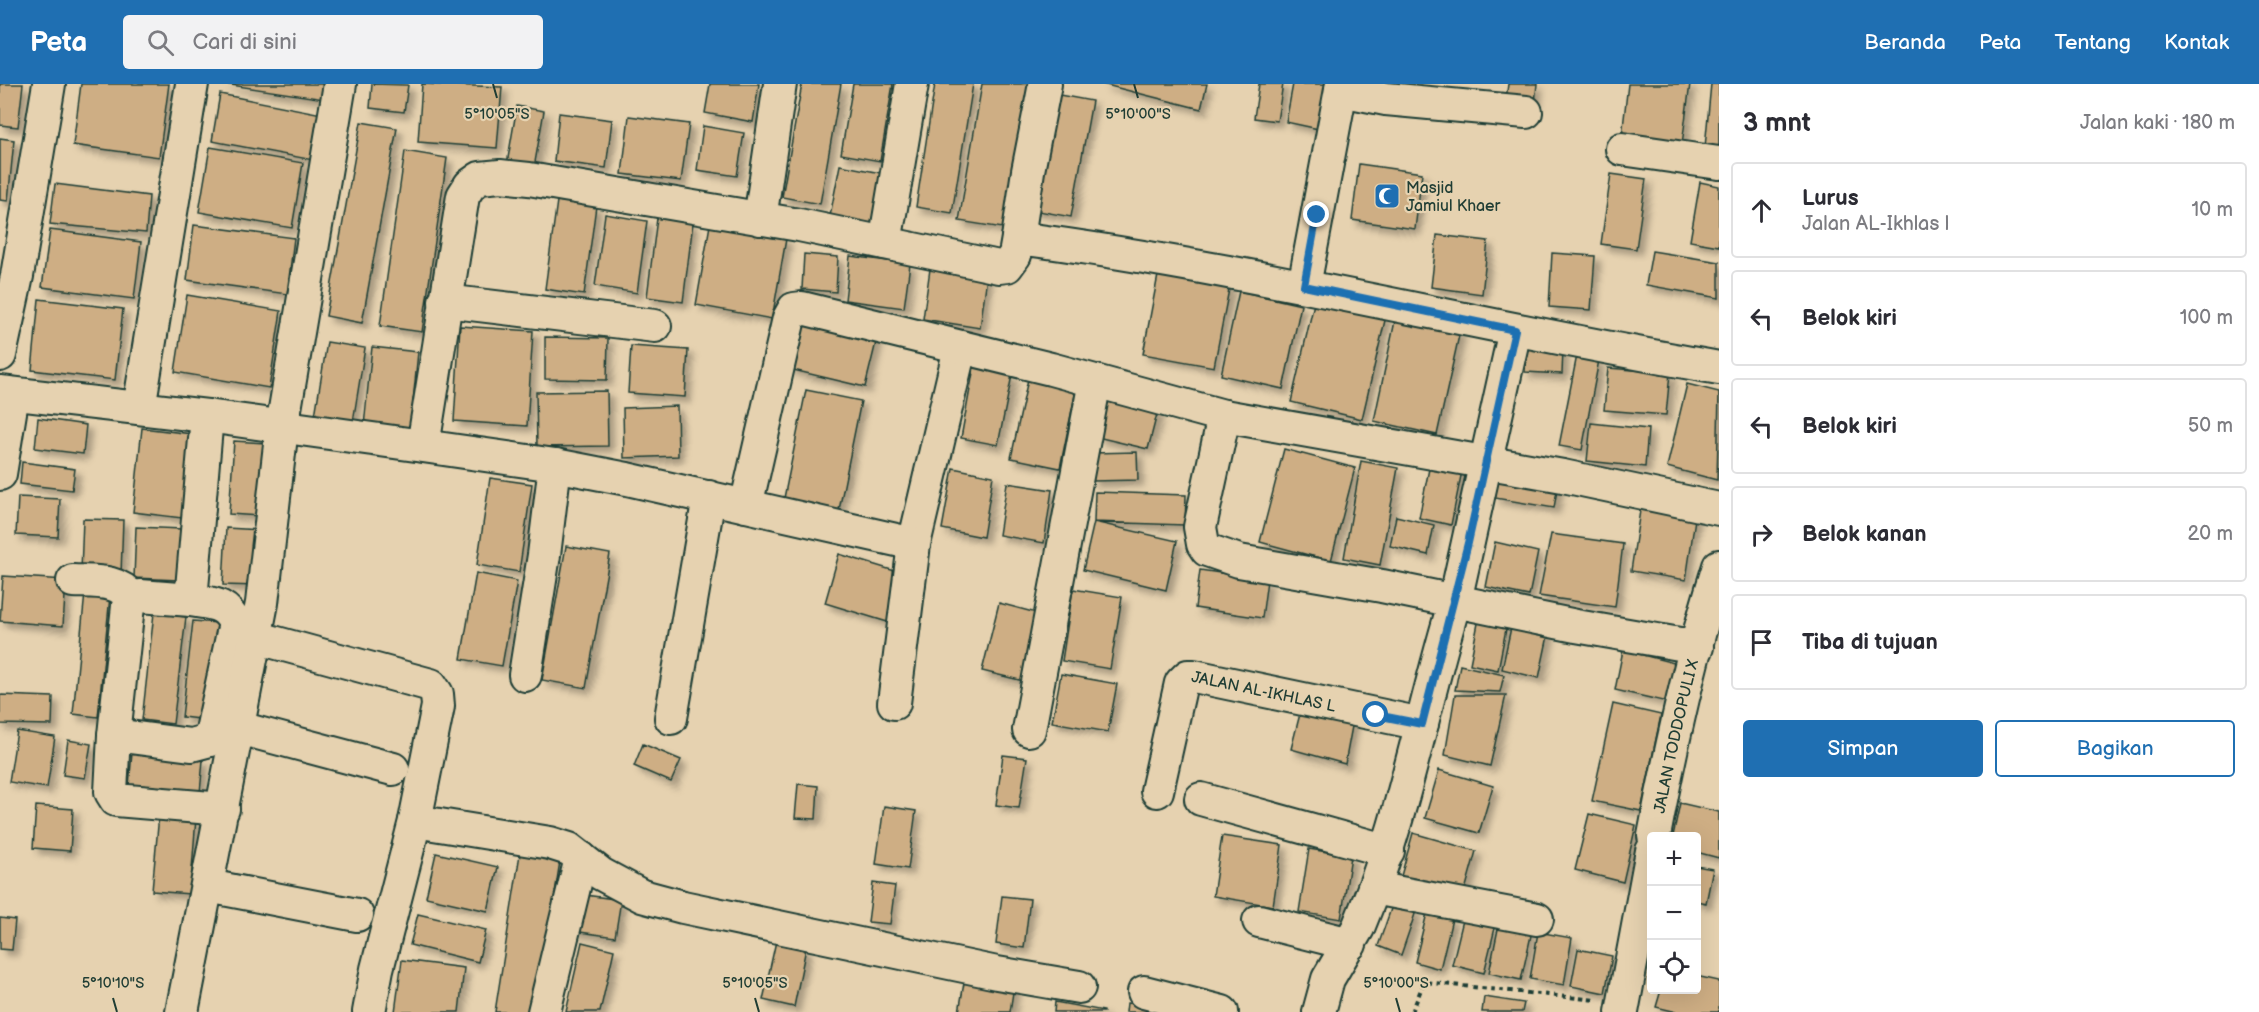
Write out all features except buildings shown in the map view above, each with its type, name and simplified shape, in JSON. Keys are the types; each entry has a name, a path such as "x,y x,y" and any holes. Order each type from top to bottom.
{"street":[{"path":"0,355 17,276 49,84"},
{"path":"139,408 192,84"},
{"path":"189,1010 208,886 262,603 282,427 340,84"},
{"path":"760,219 780,84"},
{"path":"885,243 912,84"},
{"path":"423,446 462,196 480,178 500,176 529,179 760,219 999,267 1007,266 1016,255 1028,171 1045,84"},
{"path":"1304,286 1342,87 1386,99 1526,112"},
{"path":"1622,149 1719,163"},
{"path":"1018,238 1164,260 1719,368"},
{"path":"445,301 655,327"},
{"path":"747,506 789,318 794,309 802,308 1095,381 1224,416 1485,462 1719,509"},
{"path":"1319,1012 1328,979 1334,966 1350,944 1388,851 1455,601 1515,330"},
{"path":"894,703 914,544 960,348"},
{"path":"1029,730 1095,381"},
{"path":"0,474 7,393 207,416 555,465 709,497 914,544"},
{"path":"191,600 207,416"},
{"path":"1224,416 1200,527 1203,544 1207,550 1239,561 1277,569 1697,647"},
{"path":"525,675 544,555 555,465"},
{"path":"670,718 709,497"},
{"name":"JALAN TODDOPULI X","path":"1655,832 1667,766 1707,603 1719,566"},
{"path":"73,581 113,583 125,589 132,598"},
{"path":"114,735 191,745 210,740 235,623 230,611 225,607 191,600 140,596 132,598 128,606 114,735 111,792 116,800 224,809"},
{"path":"255,637 431,685 437,694 438,706 415,821 377,969 369,1012"},
{"name":"JALAN AL-IKHLAS L","path":"1157,791 1180,683 1188,676 1422,724"},
{"path":"239,728 393,769"},
{"path":"1202,799 1388,851"},
{"path":"415,821 550,843 569,849 601,873 642,896 683,908 997,973 1079,987"},
{"path":"544,1012 581,858"},
{"path":"1623,1007 1647,878"},
{"path":"208,886 357,915"},
{"path":"1374,888 1536,919"},
{"path":"1259,921 1350,944"},
{"path":"1144,992 1222,1012"}],"path":[{"path":"1412,1012 1424,982 1623,1007"}],"place":[{"name":"Masjid Jamiul Khaer","path":"1387,196"}],"route":[{"path":"1317,215 1304,286 1515,330 1455,601 1442,642 1422,724 1376,715"}]}
